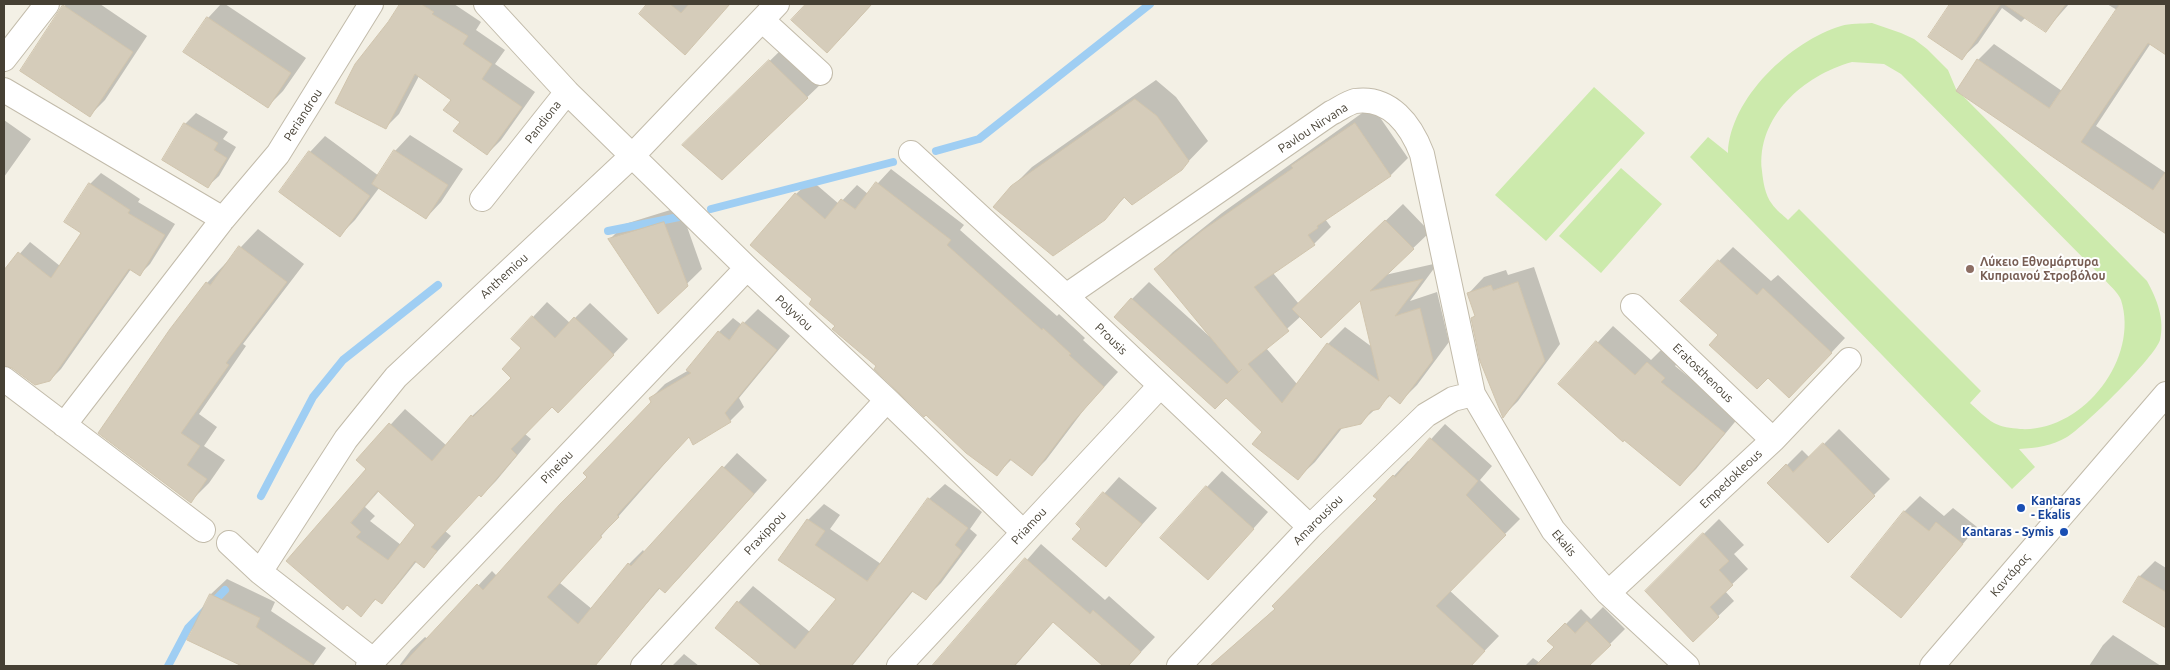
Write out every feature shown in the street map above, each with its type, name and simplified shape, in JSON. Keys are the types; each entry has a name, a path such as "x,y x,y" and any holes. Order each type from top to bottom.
{"street":[{"path":"4,59 47,4"},
{"name":"Periandrou","path":"64,425 223,218 278,154 371,4"},
{"name":"Pandiona","path":"482,199 567,92 486,4"},
{"path":"769,12 820,73"},
{"name":"Anthemiou","path":"260,572 346,439 396,377 633,155 769,12"},
{"path":"4,90 223,218"},
{"name":"Polyviou","path":"567,92 747,268 1023,532"},
{"name":"Pavlou Nirvana","path":"1066,296 1331,113 1354,102 1375,102 1391,109 1400,116 1415,135 1422,154 1473,394"},
{"name":"Prousis","path":"910,153 1066,296 1310,527"},
{"name":"Pineiou","path":"371,663 747,268"},
{"name":"Eratosthenous","path":"1633,306 1773,440"},
{"name":"Empedokleous","path":"1608,593 1773,440 1849,360"},
{"path":"4,380 204,530"},
{"name":"Priamou","path":"900,666 1160,386"},
{"name":"Amarousiou","path":"1179,666 1310,527 1426,415 1453,398 1473,394"},
{"name":"Ekalis","path":"1473,394 1553,530 1608,593 1686,666"},
{"name":"Καντάρας","path":"1932,666 2166,394"},
{"name":"Praxippou","path":"643,666 887,400"},
{"path":"229,543 260,572 371,663"}],"green space":[{"path":"1872,23 1914,39 1927,49 1948,70 1956,89 2147,281 2157,302 2161,317 2160,340 2146,361 2076,431 2056,443 2019,449 2035,467 2012,489 1690,157 1708,137 1728,153 1731,132 1739,112 1751,93 1766,74 1803,44 1845,25","holes":["1852,62 1884,64 1901,74 2120,297 2125,323 2122,346 2113,368 2100,388 2084,406 2064,419 2043,427 2020,429 2006,427 1987,419 1970,403 1981,391 1799,209 1788,220 1775,208 1770,200 1763,179 1762,151 1767,133 1775,116 1787,101 1801,88 1834,68"]},
{"path":"1594,87 1645,133 1546,241 1495,195"},
{"path":"1621,168 1662,204 1601,273 1559,236"}],"building":[{"path":"400,4 421,4 434,12 432,14 468,36 463,44 492,64 482,79 522,107 487,155 453,131 460,122 443,110 451,100 415,74 386,129 335,103 355,64"},
{"path":"647,4 670,4 681,13 689,4 730,4 685,55 639,14"},
{"path":"806,4 872,4 827,53 791,20"},
{"path":"1950,4 2001,4 1962,60 1928,37"},
{"path":"2004,4 2066,4 2046,32"},
{"path":"2120,4 2166,4 2166,55 2148,43 2081,142 2153,190 2166,171 2166,234 1956,91 1977,59 2049,108"},
{"path":"63,5 133,52 90,117 20,71"},
{"path":"207,17 291,73 268,108 183,52"},
{"path":"769,60 808,98 722,180 682,145"},
{"path":"1135,99 1157,116 1189,161 1182,170 1132,205 1124,197 1105,220 1053,256 993,207 1011,186"},
{"path":"184,123 218,143 214,150 227,158 208,188 162,160"},
{"path":"1355,123 1391,176 1317,226 1318,228 1308,235 1315,245 1254,287 1289,331 1248,364 1282,403 1327,343 1379,381 1360,301 1321,338 1292,309 1385,220 1414,249 1370,291 1423,279 1395,316 1420,308 1433,360 1400,404 1389,395 1379,409 1371,411 1361,424 1339,429 1298,480 1252,444 1262,432 1226,398 1215,409 1114,317 1131,298 1227,384 1239,372 1154,269 1203,230 1293,168 1291,166"},
{"path":"394,150 448,185 426,219 372,184"},
{"path":"309,151 370,196 340,237 279,192"},
{"path":"876,182 951,240 947,245 1042,330 1043,328 1104,387 1072,423 1032,476 1010,459 997,476 966,453 926,415 924,417 874,369 876,366 832,329 835,326 809,304 812,299 750,245 795,193 825,219 841,199 855,209"},
{"path":"89,183 130,210 128,213 165,235 140,276 129,269 50,381 35,385 12,368 4,366 4,270 18,252 51,278 81,233 64,222"},
{"path":"664,222 688,286 658,314 608,239"},
{"path":"239,246 287,282 226,363 229,365 181,433 200,446 187,465 207,479 191,503 98,433 170,329 206,282 210,285"},
{"path":"1718,260 1757,295 1763,288 1832,353 1789,398 1768,378 1757,389 1709,345 1718,335 1680,301"},
{"path":"1518,282 1545,361 1503,418 1480,361 1471,318 1475,316 1467,293 1491,285 1493,290"},
{"path":"532,316 555,338 574,317 614,355 558,413 552,407 511,449 517,455 481,497 479,495 431,547 437,551 424,568 415,561 382,604 375,599 361,617 347,605 343,610 286,561 366,469 356,460 389,423 432,461 471,415 473,417 511,378 502,369 521,348 511,339","holes":["378,491 415,525 388,560 356,537 361,532 351,523"]},
{"path":"743,322 777,350 725,413 731,422 693,445 689,437 617,515 619,517 600,536 602,537 547,597 578,624 628,563 631,566 722,466 754,494 665,593 659,588 595,666 401,666 477,584 483,590 560,504 587,477 583,473 651,402 649,398 691,373 686,370 718,331 729,340"},
{"path":"1596,341 1635,375 1647,362 1665,378 1661,382 1725,433 1680,486 1624,440 1623,442 1558,384"},
{"path":"1430,438 1478,481 1466,495 1506,535 1436,606 1485,651 1471,666 1210,666 1275,609 1272,606 1377,499 1373,496 1393,475 1395,477"},
{"path":"1823,443 1875,496 1828,543 1767,483 1786,464 1793,472"},
{"path":"1206,486 1254,529 1208,580 1160,538"},
{"path":"1103,492 1142,524 1106,567 1072,539 1081,529 1076,524"},
{"path":"928,498 968,528 955,545 962,551 926,600 912,591 851,666 762,666 715,628 737,601 795,649 836,599 778,560 807,519 825,531 815,545 867,581"},
{"path":"1904,511 1929,531 1936,522 1963,544 1901,618 1851,577"},
{"path":"1703,533 1729,561 1719,570 1733,585 1710,607 1719,617 1693,642 1645,591"},
{"path":"1025,558 1090,614 1093,610 1141,652 1128,666 1103,666 1053,622 1014,666 932,666"},
{"path":"2139,576 2166,592 2166,628 2123,602"},
{"path":"210,594 260,618 256,627 315,666 242,666 187,640"},
{"path":"1587,621 1611,645 1589,666 1535,666 1554,647 1547,641 1565,623 1575,633"}],"waterway":[{"path":"936,151 979,139 1150,4"},
{"path":"711,209 893,162"},
{"path":"608,231 679,217"},
{"path":"261,496 313,397 343,360 438,285"},
{"path":"168,666 188,628 225,590"}],"place":[{"name":"Λύκειο Εθνομάρτυρα Κυπριανού Στροβόλου","path":"1970,269"},
{"name":"Kantaras - Ekalis","path":"2021,508"},
{"name":"Kantaras - Symis","path":"2064,532"}]}
